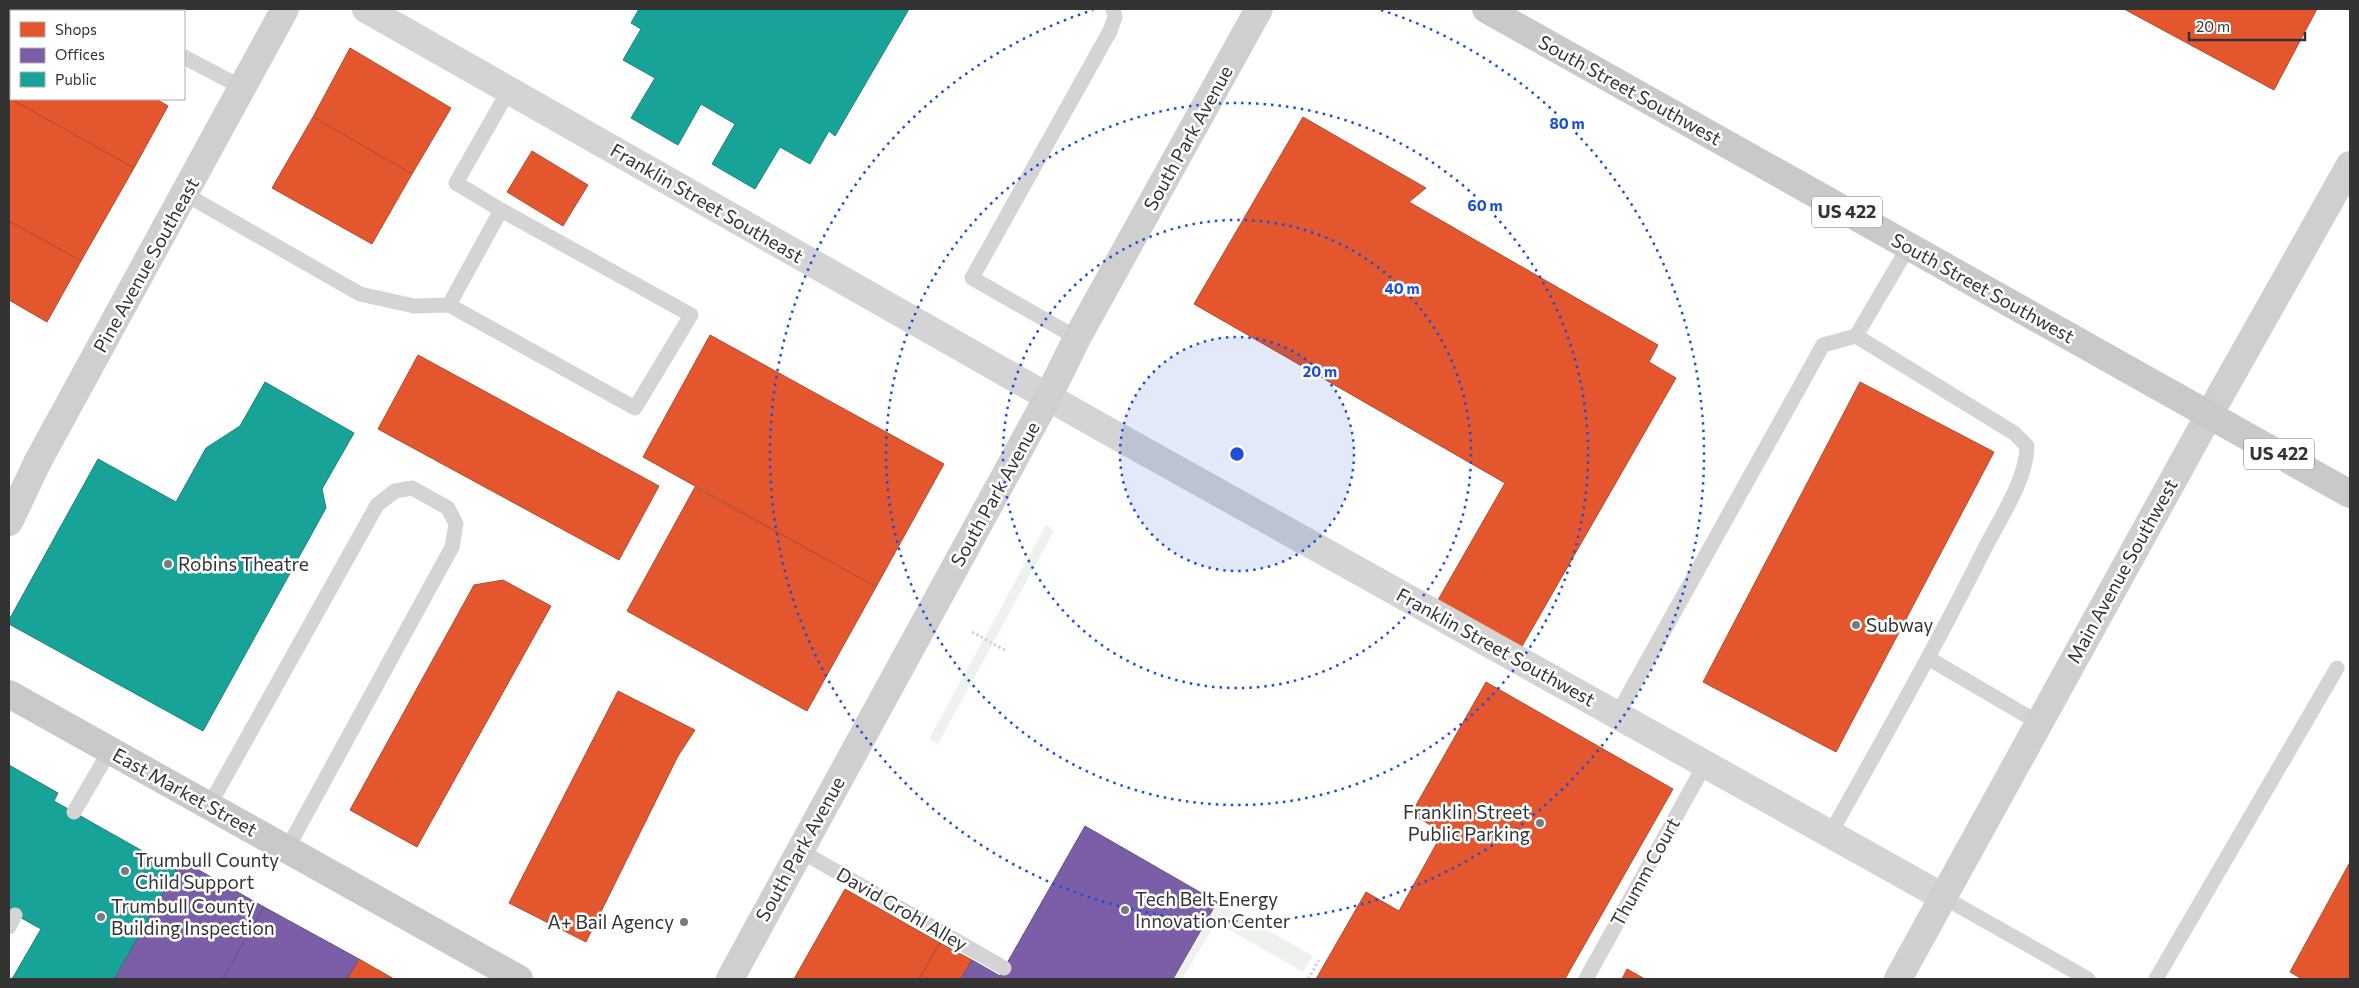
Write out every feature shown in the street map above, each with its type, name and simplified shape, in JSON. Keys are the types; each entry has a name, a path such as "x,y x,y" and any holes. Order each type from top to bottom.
{"main road":[{"name":"South Street Southwest","path":"1486,9 2350,494"},
{"name":"East Market Street","path":"9,694 519,979"}],"street":[{"name":"Pine Avenue Southeast","path":"9,522 38,461 285,9"},
{"name":"Franklin Street Southeast","path":"366,9 1048,397"},
{"name":"South Park Avenue","path":"730,979 1048,397 1077,338 1259,9"},
{"name":"Main Avenue Southwest","path":"1898,979 2208,415 2350,166"},
{"name":"Franklin Street Southwest","path":"1048,397 1943,897"}],"lane":[{"path":"1077,338 972,278 1110,31 1115,17 1113,9"},
{"path":"185,58 243,88"},
{"path":"185,194 360,294 414,306 449,306 635,408 691,315 501,210 456,183 509,90"},
{"path":"449,306 501,210"},
{"path":"1617,715 1823,345 1856,336 1909,246"},
{"path":"1830,834 1928,658 2014,492 2027,459 2027,446 2014,433 1856,336"},
{"path":"210,806 377,505 395,491 412,488 448,508 456,524 452,547 287,849"},
{"path":"1928,658 2039,723"},
{"path":"2156,979 2337,668"},
{"path":"74,812 110,750"},
{"name":"Thumm Court","path":"1586,979 1705,764"},
{"name":"David Grohl Alley","path":"800,850 1004,968"},
{"path":"1943,897 2088,979"}],"path":[{"path":"972,632 1006,650"},
{"path":"1308,979 1319,960"}],"shaded area":[{"path":"1046,525 1054,531 938,744 929,739"},
{"path":"1217,902 1313,956 1303,972 1216,922 1182,979 1173,979"}],"building: Shops":[{"path":"2124,9 2317,9 2274,90"},
{"path":"10,29 10,99 9,98"},
{"path":"350,48 451,108 412,174 313,117"},
{"path":"9,98 134,168 81,261 9,221"},
{"path":"13,100 158,100 168,106 134,168"},
{"path":"313,117 412,174 372,244 272,188"},
{"path":"1303,117 1426,188 1409,202 1658,345 1649,362 1676,378 1517,655 1434,607 1505,483 1194,304"},
{"path":"532,151 588,185 563,226 507,192"},
{"path":"9,221 81,261 47,322 9,300"},
{"path":"710,335 944,464 876,587 643,457"},
{"path":"418,355 659,486 619,560 378,429"},
{"path":"1860,382 1994,452 1836,752 1703,682"},
{"path":"695,487 876,587 807,711 627,611"},
{"path":"503,580 551,606 417,847 350,810 474,585"},
{"name":"Franklin Street Public Parking","path":"1486,682 1673,789 1565,979 1316,979 1366,892 1399,911 1443,832 1411,814"},
{"path":"618,691 695,730 678,756 586,942 509,903"},
{"path":"2350,862 2350,979 2302,979 2290,972"},
{"path":"845,889 940,943 919,979 794,979"},
{"path":"940,943 972,960 961,979 919,979"},
{"path":"359,959 394,979 347,979"},
{"path":"1627,969 1643,978 1645,979 1622,979"}],"building: Offices":[{"name":"Tech Belt Energy Innovation Center","path":"1085,826 1217,902 1173,979 998,979"},
{"path":"181,860 264,907 223,979 114,979"},
{"path":"264,907 359,959 347,979 223,979"},
{"path":"972,960 1000,976 998,979 961,979"}],"building: Public":[{"path":"639,9 909,9 835,136 829,131 810,164 780,147 755,189 712,164 735,124 701,104 678,145 631,118 655,78 623,60 641,29 631,23"},
{"name":"Robins Theatre","path":"265,382 354,433 322,489 326,508 203,731 9,624 9,620 98,459 176,502 206,448 240,426"},
{"path":"9,765 58,793 54,801 176,870 114,979 12,979 41,929 9,911"}],"place":[{"name":"Robins Theatre","path":"168,564"},
{"name":"Subway","path":"1856,625"},
{"name":"Franklin Street Public Parking","path":"1540,823"},
{"name":"Trumbull County Child Support","path":"125,871"},
{"name":"Tech Belt Energy Innovation Center","path":"1125,910"},
{"name":"Trumbull County Building Inspection","path":"101,917"},
{"name":"A+ Bail Agency","path":"684,922"}]}
